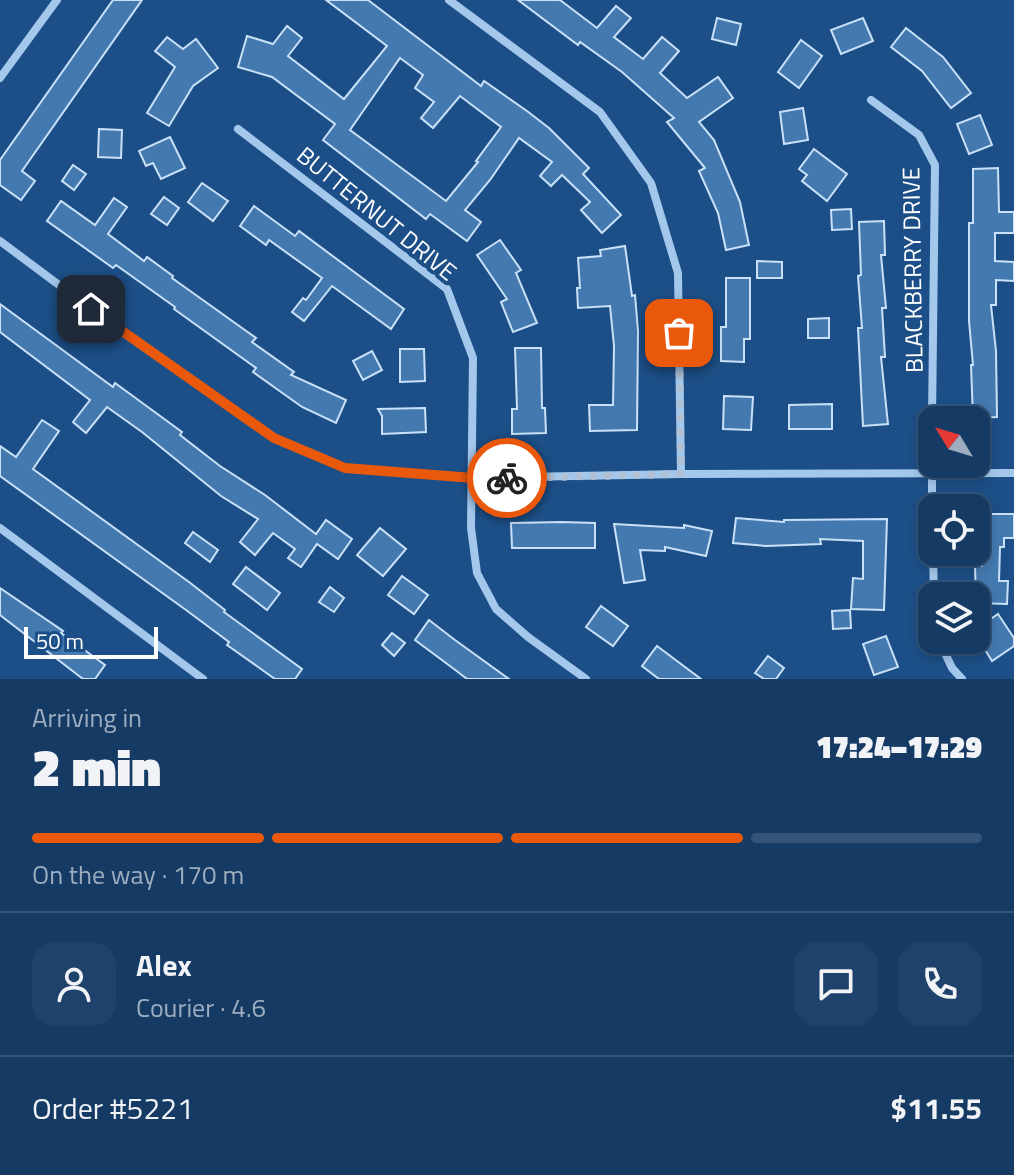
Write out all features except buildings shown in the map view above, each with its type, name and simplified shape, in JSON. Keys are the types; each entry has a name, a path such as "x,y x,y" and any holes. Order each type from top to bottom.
{"street":[{"path":"0,78 57,0"},
{"path":"449,0 600,112 651,183 678,273 681,474"},
{"name":"BLACKBERRY DRIVE","path":"871,100 919,135 935,165 932,406"},
{"name":"BUTTERNUT DRIVE","path":"238,129 447,289 473,358 471,528 477,573 496,609 528,637 586,679"},
{"path":"0,241 114,326 274,438 345,468 473,478 918,474"},
{"path":"990,473 1014,473"},
{"path":"0,528 203,679"},
{"path":"946,654 962,679"}],"way so far":[{"path":"507,478 681,474 679,333"}],"route":[{"path":"91,309 274,438 345,468 507,478"}]}
